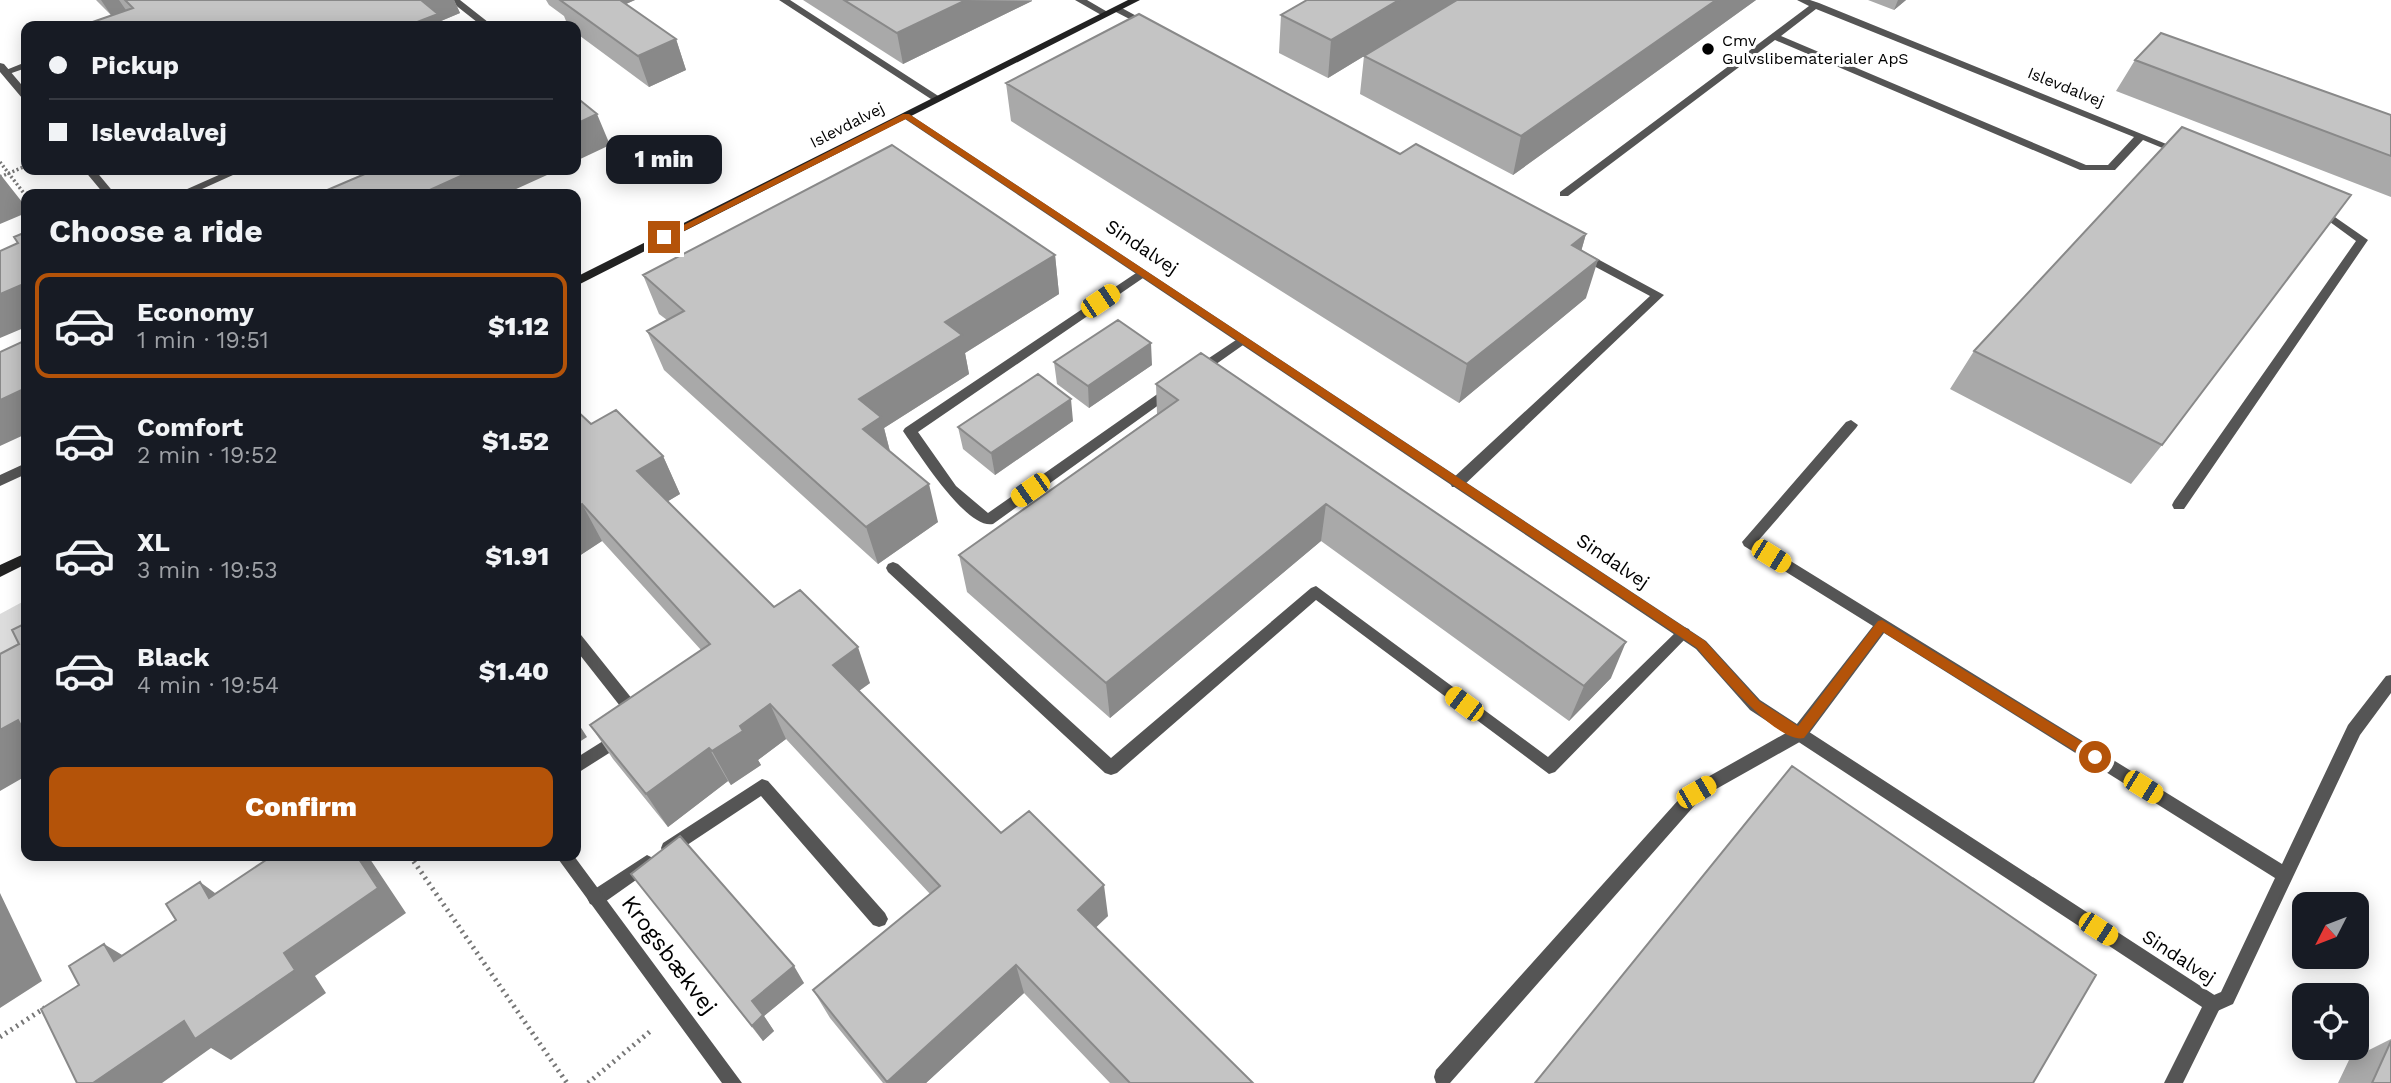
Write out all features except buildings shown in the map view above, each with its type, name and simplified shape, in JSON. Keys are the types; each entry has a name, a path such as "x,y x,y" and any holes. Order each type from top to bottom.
{"street":[{"path":"454,0 481,21"},
{"path":"784,0 938,99"},
{"path":"1080,0 1154,28"},
{"name":"Islevdalvej","path":"581,279 1135,0"},
{"name":"Islevdalvej","path":"1802,0 2191,156"},
{"path":"1564,194 1816,5"},
{"path":"1776,37 2084,168 2111,168 2141,136"},
{"path":"3,69 21,66"},
{"path":"3,69 21,90"},
{"name":"Sindalvej","path":"906,116 1701,645 1755,705 2213,1004 2174,1083"},
{"path":"93,175 106,189"},
{"path":"194,189 227,175"},
{"path":"2179,505 2362,240 2310,204"},
{"path":"1457,483 1658,295 1572,249"},
{"path":"1142,272 910,430 951,490 988,520 1242,340"},
{"path":"1851,425 1749,542 2285,875"},
{"path":"0,481 21,470"},
{"path":"0,571 21,560"},
{"path":"894,568 1111,768 1316,592 1549,767 1684,634"},
{"path":"1443,1077 1696,792 1799,734 1882,625"},
{"path":"581,645 642,722 581,764"},
{"path":"2213,1004 2227,998 2354,730 2391,681"},
{"path":"596,898 762,786 879,919"},
{"name":"Krogsbækvej","path":"568,861 733,1083"}],"path":[{"path":"0,162 21,189"},
{"path":"0,177 21,168"},
{"path":"413,861 567,1083"},
{"path":"0,1037 57,1000"},
{"path":"588,1083 678,1009"}],"shaded area":[{"path":"21,603 21,661 0,672 0,614"}],"place":[{"name":"Cmv Gulvslibematerialer ApS","path":"1708,49"}],"route":[{"path":"664,237 906,116 1701,645 1755,705 1799,734 1882,625 2095,757"}]}
